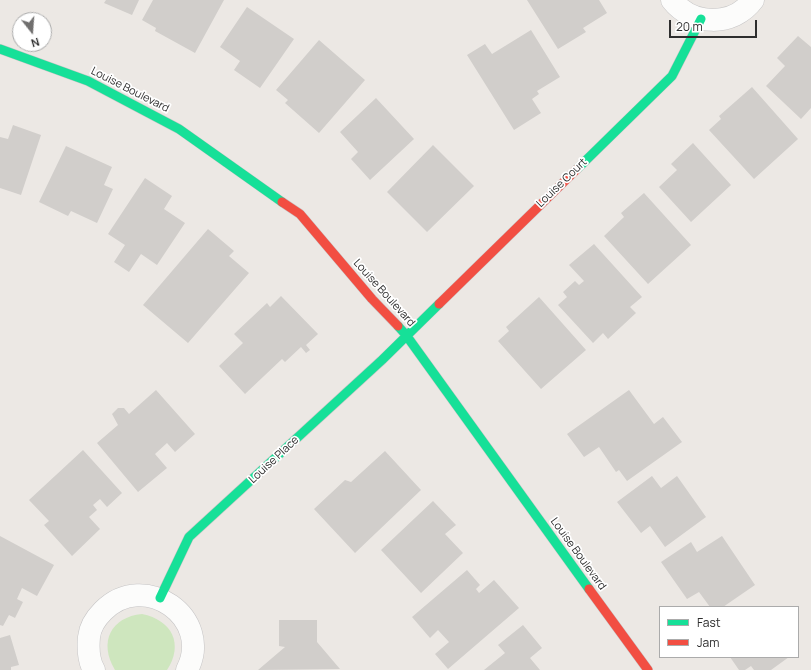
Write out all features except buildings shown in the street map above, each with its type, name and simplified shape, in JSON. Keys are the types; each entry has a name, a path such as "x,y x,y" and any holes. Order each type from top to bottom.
{"street":[{"path":"672,0 685,12 701,19 718,20 735,16 749,6 754,0"},
{"name":"Louise Court","path":"406,335 672,76 701,19"},
{"name":"Louise Boulevard","path":"0,49 88,81 179,129 300,214 372,299 406,335 442,387 648,670"},
{"name":"Louise Place","path":"160,598 189,537 382,360 406,335"},
{"path":"94,670 88,649 90,632 97,616 110,604 125,597 142,594 160,598 174,607 185,620 191,635 192,652 186,670"}],"green space":[{"path":"142,614 161,622 172,634 174,651 172,660 167,670 115,670 110,660 108,650 110,633 122,620 131,616"}],"traffic: fast":[{"path":"577,169 672,76 701,19"},
{"path":"0,49 88,81 179,129 282,202"},
{"path":"160,598 189,537 382,360 439,304"},
{"path":"398,326 589,589"}],"traffic: jam":[{"path":"439,304 577,169"},
{"path":"282,202 300,214 372,299 398,326"},
{"path":"589,589 648,670"}]}
